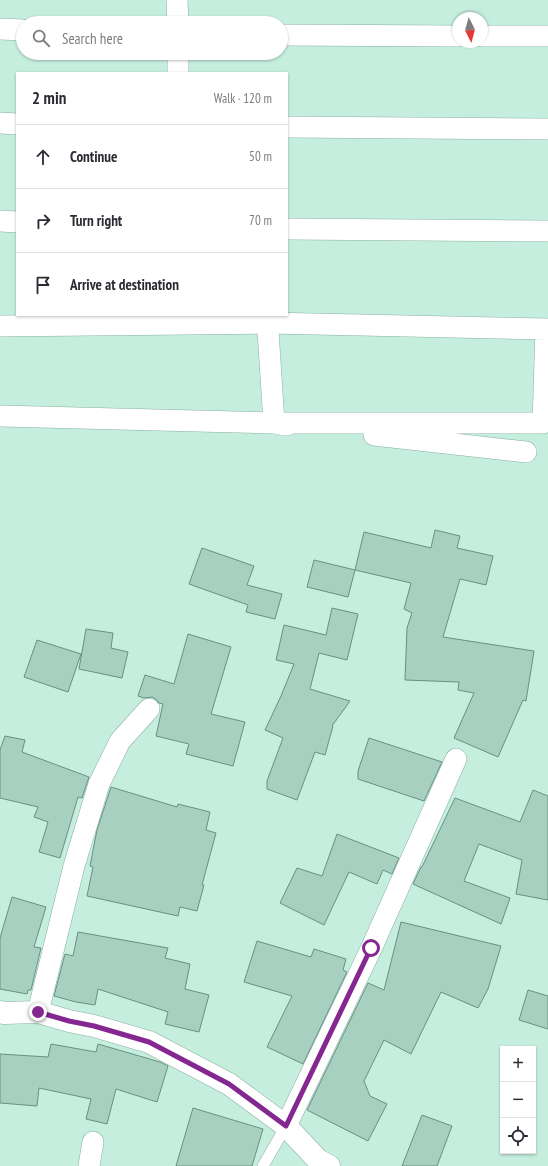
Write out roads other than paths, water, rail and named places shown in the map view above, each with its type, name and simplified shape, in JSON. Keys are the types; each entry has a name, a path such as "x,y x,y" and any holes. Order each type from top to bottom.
{"street":[{"path":"177,0 178,16"},
{"path":"0,29 16,30"},
{"path":"288,35 452,36"},
{"path":"488,36 548,36"},
{"path":"178,60 178,72"},
{"path":"0,123 16,124"},
{"path":"288,127 548,129"},
{"path":"0,221 16,222"},
{"path":"288,229 548,231"},
{"path":"268,319 274,423"},
{"path":"0,326 174,320 268,319 547,329 542,423 274,423 0,416"},
{"path":"274,423 526,452"},
{"path":"38,1012 74,866 99,784 120,741 149,709"},
{"path":"286,1126 374,942 456,759"},
{"path":"0,1012 38,1012 149,1042 229,1084 286,1126 321,1164"},
{"path":"89,1166 93,1142"}],"lane":[{"path":"263,1166 286,1126"}]}
